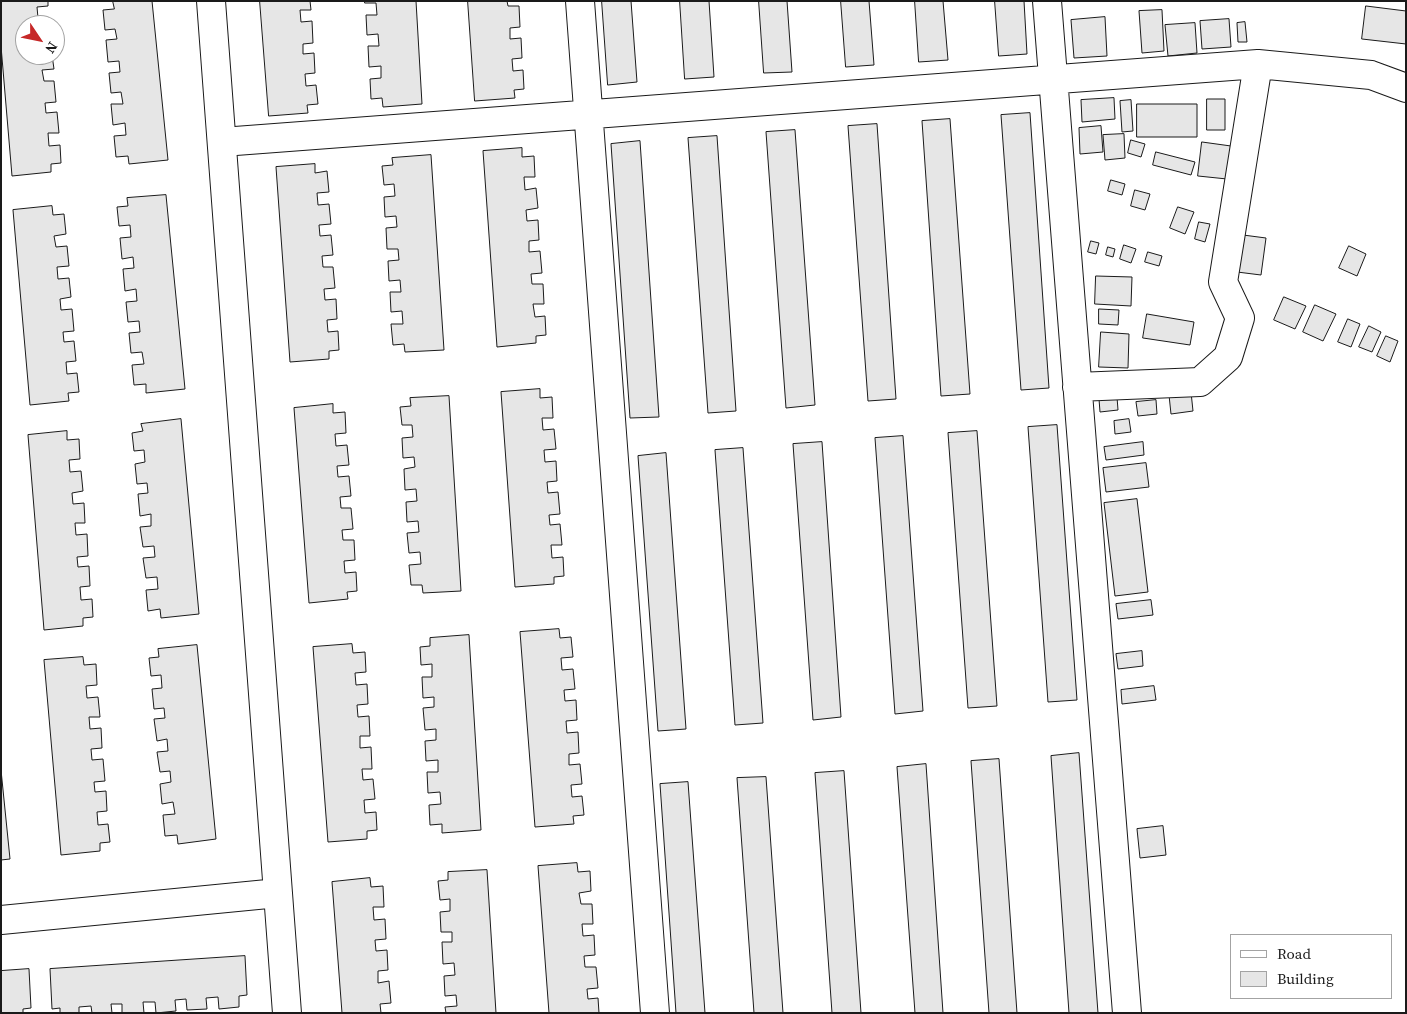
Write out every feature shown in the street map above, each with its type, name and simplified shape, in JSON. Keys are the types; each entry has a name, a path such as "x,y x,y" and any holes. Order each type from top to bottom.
{"lane":[{"path":"212,1 286,1013"},
{"path":"580,1 655,1013"},
{"path":"1047,1 1127,1013"},
{"path":"222,142 1258,64 1371,76 1406,88"},
{"path":"1077,386 1200,382 1228,357 1240,318 1223,282 1258,64"},
{"path":"1,920 278,894"}],"building":[{"path":"1,1 48,1 48,6 37,7 38,15 15,15 15,65 53,65 54,69 42,70 44,81 54,81 56,102 45,103 46,113 57,112 59,133 48,133 49,146 60,145 61,163 51,164 51,172 12,176 1,46"},
{"path":"113,1 152,1 168,160 129,164 128,156 116,157 114,136 126,135 125,123 113,125 111,104 123,104 121,92 111,93 109,73 120,72 119,61 108,62 106,40 117,39 115,29 105,30 103,10 114,9"},
{"path":"260,1 310,1 311,10 300,10 301,22 312,21 313,43 303,44 303,54 314,53 315,73 305,74 306,86 316,85 318,104 307,105 308,113 269,116"},
{"path":"365,1 416,1 422,104 383,107 382,98 371,99 370,79 381,78 381,66 369,67 368,46 379,46 378,34 367,35 366,15 377,15 376,3 365,3"},
{"path":"468,1 507,1 508,6 519,6 520,27 510,28 510,39 521,38 522,58 512,59 513,71 523,70 524,89 514,90 515,98 475,101"},
{"path":"602,1 631,1 637,82 608,85"},
{"path":"680,1 709,1 714,77 685,79"},
{"path":"759,1 787,1 792,72 764,73"},
{"path":"841,1 869,1 874,65 846,67"},
{"path":"915,1 943,1 948,60 919,62"},
{"path":"995,1 1024,1 1027,54 999,56"},
{"path":"1366,6 1406,11 1406,44 1362,39"},
{"path":"1162,10 1164,51 1142,53 1139,11"},
{"path":"1105,17 1107,56 1074,58 1071,20"},
{"path":"1229,19 1231,47 1202,49 1200,21"},
{"path":"1245,22 1247,42 1238,42 1237,23"},
{"path":"1195,23 1197,53 1168,56 1165,25"},
{"path":"1114,98 1115,119 1082,122 1081,100"},
{"path":"1207,99 1225,99 1225,130 1207,130"},
{"path":"1131,100 1133,131 1122,132 1120,101"},
{"path":"1137,104 1197,104 1197,137 1137,137"},
{"path":"1030,113 1049,388 1021,390 1001,115"},
{"path":"950,119 970,394 941,396 922,121"},
{"path":"877,124 896,399 868,401 848,126"},
{"path":"1101,126 1103,152 1080,154 1079,128"},
{"path":"795,130 815,405 786,408 766,132"},
{"path":"1124,134 1125,158 1105,160 1103,135"},
{"path":"717,136 736,411 708,413 688,138"},
{"path":"1131,140 1145,144 1141,157 1128,153"},
{"path":"640,141 659,417 630,418 611,144"},
{"path":"1202,142 1231,146 1227,179 1198,176"},
{"path":"522,148 522,157 534,156 535,177 524,177 525,190 536,188 538,208 526,210 527,221 538,220 539,240 529,241 529,252 540,251 542,273 531,274 532,284 543,284 544,304 533,304 535,317 545,316 546,335 536,336 536,343 497,347 483,151"},
{"path":"1156,152 1195,162 1191,175 1153,165"},
{"path":"431,155 444,350 405,352 404,344 393,345 391,324 403,324 402,311 391,312 390,292 401,292 400,280 389,281 388,261 399,260 398,249 387,249 386,228 397,227 396,216 385,217 384,197 395,196 394,184 384,185 382,166 393,165 392,158"},
{"path":"315,164 315,173 327,171 329,192 317,193 318,205 329,204 331,224 319,225 320,236 331,235 333,255 322,256 323,267 333,267 335,288 324,289 325,300 336,299 337,319 327,320 328,332 338,331 339,350 329,351 329,359 290,362 276,167"},
{"path":"1111,180 1125,184 1122,195 1108,191"},
{"path":"1135,190 1150,194 1145,210 1131,206"},
{"path":"166,195 185,389 146,393 146,384 134,385 132,365 144,364 142,352 131,353 129,333 140,332 139,321 128,322 126,302 137,301 136,289 125,291 123,269 134,268 133,257 122,259 120,238 131,237 130,225 119,226 117,207 128,206 127,198"},
{"path":"52,206 53,215 64,214 66,234 54,236 56,247 67,246 69,266 57,267 58,279 69,278 71,297 60,299 61,310 72,309 74,331 63,332 64,342 74,341 76,361 66,362 67,374 77,373 79,392 68,393 69,401 30,405 13,210"},
{"path":"1178,207 1194,212 1185,234 1170,228"},
{"path":"1199,222 1210,224 1205,242 1195,239"},
{"path":"1243,235 1266,238 1261,275 1237,272"},
{"path":"1091,241 1099,243 1096,254 1088,252"},
{"path":"1124,245 1136,249 1131,263 1120,259"},
{"path":"1349,246 1366,254 1357,276 1339,268"},
{"path":"1108,247 1115,249 1113,257 1106,255"},
{"path":"1148,252 1162,256 1159,266 1145,262"},
{"path":"1096,276 1132,277 1131,306 1095,304"},
{"path":"1284,297 1306,306 1295,329 1274,320"},
{"path":"1315,305 1336,314 1323,341 1303,332"},
{"path":"1099,309 1119,310 1118,325 1099,324"},
{"path":"1147,314 1194,322 1190,345 1143,338"},
{"path":"1348,319 1360,324 1351,347 1338,342"},
{"path":"1369,326 1381,332 1372,352 1359,347"},
{"path":"1101,332 1129,334 1128,368 1099,367"},
{"path":"1386,336 1398,341 1390,362 1377,356"},
{"path":"540,389 540,398 552,397 553,418 542,418 543,430 554,429 556,449 544,450 545,462 556,461 557,481 547,482 548,493 558,492 560,514 549,515 550,525 560,524 562,545 551,545 552,558 563,557 564,576 554,577 554,584 515,587 501,392"},
{"path":"1191,392 1193,411 1171,414 1169,395"},
{"path":"449,396 461,591 423,593 422,585 411,585 409,565 421,564 420,552 409,553 407,533 419,532 418,521 407,522 406,502 417,501 416,489 405,490 404,469 415,467 414,457 403,458 402,438 413,437 412,425 402,425 400,407 411,406 410,398"},
{"path":"1117,397 1118,410 1100,412 1099,399"},
{"path":"1156,400 1157,414 1138,416 1136,402"},
{"path":"333,404 333,413 345,412 346,433 335,434 336,446 347,445 349,465 337,466 338,477 349,476 351,496 340,497 341,508 351,508 353,529 342,530 343,540 354,540 355,560 344,561 345,573 356,572 357,591 347,592 348,599 309,603 294,408"},
{"path":"181,419 199,614 161,618 160,609 148,611 146,590 158,589 157,577 146,578 143,558 155,557 154,546 143,547 140,527 151,526 151,514 140,516 138,494 148,493 147,483 137,484 135,464 145,462 144,450 134,451 132,433 143,431 141,424"},
{"path":"1129,419 1131,432 1115,434 1114,421"},
{"path":"1057,425 1077,700 1048,702 1028,427"},
{"path":"67,431 67,440 79,439 80,459 69,460 70,472 81,471 83,491 72,493 73,504 84,503 85,523 75,523 76,535 87,534 88,556 77,557 78,567 89,566 90,586 80,587 81,600 92,599 93,617 83,618 83,626 44,630 28,435"},
{"path":"977,431 997,706 968,708 948,433"},
{"path":"903,436 923,711 895,714 875,438"},
{"path":"822,442 841,717 813,720 793,444"},
{"path":"1143,442 1144,455 1106,460 1104,447"},
{"path":"743,448 763,723 735,725 715,450"},
{"path":"666,453 686,729 658,731 638,456"},
{"path":"1146,463 1149,487 1106,492 1103,468"},
{"path":"1137,499 1148,592 1115,596 1104,503"},
{"path":"1151,600 1153,615 1118,619 1116,604"},
{"path":"559,629 560,638 571,637 573,657 561,658 562,670 573,669 575,689 564,690 565,701 576,700 577,720 566,721 567,733 578,732 579,753 569,754 569,765 580,764 582,784 571,785 572,797 582,796 584,815 573,816 574,824 535,827 520,632"},
{"path":"469,635 481,830 442,833 442,824 430,825 429,805 441,804 440,792 428,793 427,772 438,772 438,760 426,761 425,741 436,740 436,729 425,730 423,708 434,707 434,697 423,698 422,677 432,677 432,664 421,665 420,647 430,646 430,638"},
{"path":"352,644 353,653 365,652 366,672 355,673 356,685 367,684 368,704 357,705 358,717 369,716 370,736 360,736 360,748 371,747 372,769 362,769 363,780 373,779 375,799 364,800 365,813 376,812 377,830 367,831 367,839 328,842 313,647"},
{"path":"197,645 216,839 178,844 177,835 165,836 163,815 175,814 173,802 162,804 160,784 171,782 170,771 160,772 157,752 168,751 167,739 157,741 154,719 165,718 164,708 154,709 152,689 162,688 161,675 151,676 149,658 159,657 158,649"},
{"path":"1142,651 1143,666 1118,669 1116,654"},
{"path":"83,657 84,665 96,664 97,685 86,686 87,698 98,697 100,717 89,717 90,729 101,728 102,748 91,749 92,760 103,759 105,781 94,782 95,792 106,791 107,811 97,812 98,825 108,824 110,842 100,843 100,851 61,855 44,660"},
{"path":"1154,686 1156,700 1122,704 1121,690"},
{"path":"1079,753 1098,1013 1069,1013 1051,756"},
{"path":"999,759 1017,1013 989,1013 971,761"},
{"path":"926,764 943,1013 915,1013 897,767"},
{"path":"1,770 10,859 1,860"},
{"path":"844,771 861,1013 832,1013 815,773"},
{"path":"766,777 783,1013 754,1013 737,778"},
{"path":"688,782 705,1013 676,1013 660,784"},
{"path":"1163,826 1166,855 1140,858 1137,829"},
{"path":"577,863 578,872 590,871 591,891 579,893 581,904 592,904 593,924 582,924 583,936 594,935 595,955 584,956 585,967 596,967 598,988 587,989 588,999 598,998 599,1013 549,1013 538,866"},
{"path":"487,870 496,1013 446,1013 445,1007 457,1006 456,995 445,996 444,976 455,975 454,963 443,964 442,942 452,942 452,932 441,932 440,912 450,911 450,899 440,900 438,881 448,880 448,872"},
{"path":"370,878 371,887 383,886 384,907 373,907 374,920 385,919 386,939 375,940 376,951 387,950 388,970 378,971 378,983 389,981 391,1003 380,1004 381,1013 342,1013 332,882"},
{"path":"245,956 247,995 239,996 239,1007 219,1009 218,997 206,998 207,1009 187,1010 186,999 175,1000 176,1011 156,1013 155,1002 143,1002 144,1013 122,1013 122,1004 111,1004 112,1013 92,1013 91,1006 79,1007 79,1013 60,1013 60,1008 52,1009 50,969"},
{"path":"29,969 31,1008 23,1009 23,1013 2,1013 1,971"}]}
